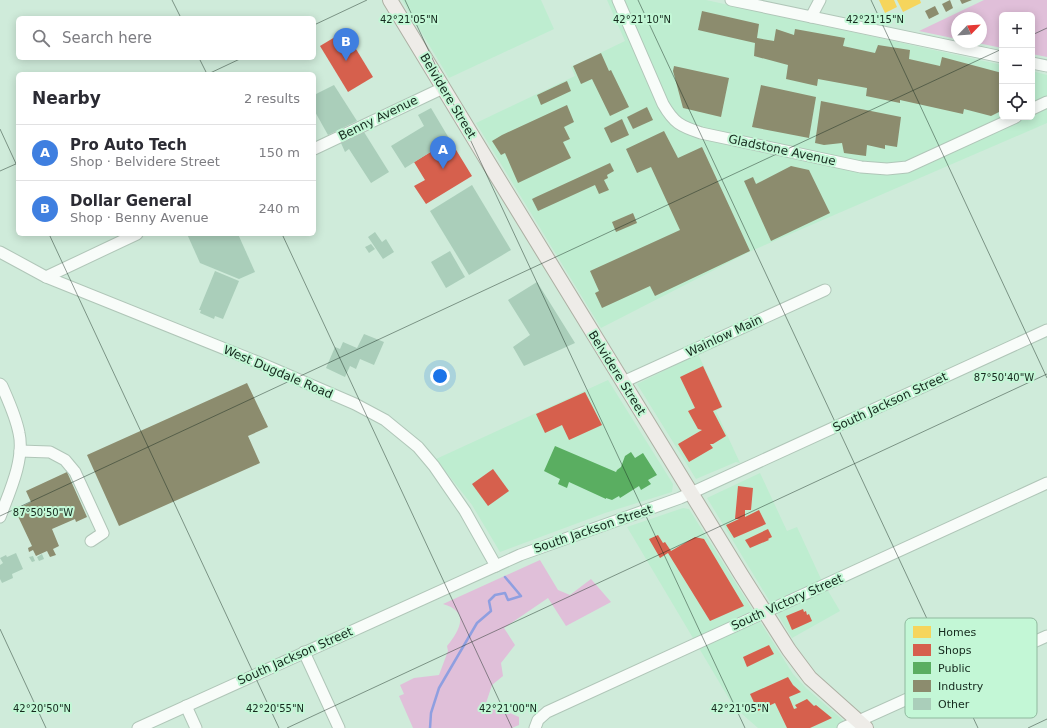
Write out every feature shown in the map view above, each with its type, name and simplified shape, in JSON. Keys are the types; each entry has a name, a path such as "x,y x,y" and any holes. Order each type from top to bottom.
{"main road":[{"name":"Belvidere Street","path":"390,0 691,493 789,650 810,678 862,724"}],"street":[{"name":"Gladstone Avenue","path":"618,0 662,104 671,117 682,127 701,133 861,167 887,169 907,167 1009,120"},
{"path":"731,0 999,56"},
{"path":"811,17 820,0"},
{"path":"1035,64 1047,66"},
{"name":"Benny Avenue","path":"316,148 443,88"},
{"path":"1035,108 1047,102"},
{"path":"46,277 133,236"},
{"name":"West Dugdale Road","path":"0,252 46,277 260,363 355,404 385,420 418,447 434,466 465,511 496,566"},
{"name":"Wainlow Main","path":"623,382 825,290"},
{"name":"South Jackson Street","path":"138,728 304,652 536,549 633,516 691,493 1047,330"},
{"path":"0,384 20,434 20,451 12,488 0,516"},
{"path":"20,451 50,452 65,460 75,472 103,533 91,541"},
{"name":"South Victory Street","path":"535,728 538,720 547,712 1047,483"},
{"path":"1037,641 1047,636"},
{"path":"304,652 339,728"},
{"path":"843,728 862,724 905,704"},
{"path":"186,706 196,728"}],"shaded area":[{"path":"402,0 541,0 554,29 449,78"},
{"path":"607,0 706,0 999,64 999,120 1035,120 1035,72 1047,75 1047,123 751,251 601,328 476,123 575,76 571,67 625,41"},
{"path":"984,0 1047,0 1047,57 1035,55 1035,12 999,12 999,47 987,45 987,12 959,12"},
{"path":"951,16 951,38 919,31"},
{"path":"698,354 723,407 716,411 740,463 736,462 696,479 637,384"},
{"path":"608,380 673,484 672,492 605,513 500,552 472,505 436,459"},
{"path":"760,473 787,531 797,527 821,579 840,611 792,638 707,498"},
{"path":"683,508 689,509 793,674 806,688 852,728 758,728 734,707 627,527"},
{"path":"540,560 558,590 570,595 591,579 611,602 566,626 548,598 504,628 515,645 501,663 503,676 492,685 486,703 519,717 519,725 512,728 413,728 399,696 404,694 400,685 414,678 439,675 448,651 447,646 455,634 460,622 460,617 457,612 452,607 443,604"}],"building: Homes":[{"path":"879,0 894,0 897,7 885,13"},
{"path":"897,0 920,0 921,3 903,12"}],"building: Shops":[{"path":"345,31 373,77 348,92 320,46"},
{"path":"450,140 472,176 426,204 414,186 425,180 414,162"},
{"path":"703,366 722,407 713,411 726,436 713,444 710,444 713,448 689,462 678,444 702,430 698,429 688,411 695,408 680,377"},
{"path":"585,392 602,425 569,440 562,425 545,433 536,414"},
{"path":"493,469 509,491 488,506 472,484"},
{"path":"738,486 753,488 751,510 745,510 745,517 759,510 766,524 734,538 726,525 739,519 735,519"},
{"path":"768,529 772,537 768,539 769,540 750,548 745,540"},
{"path":"658,535 671,551 695,537 704,539 744,606 710,621 668,553 660,558 649,539"},
{"path":"803,609 804,612 806,611 807,615 809,614 812,621 792,630 786,616"},
{"path":"769,645 774,654 747,667 743,657"},
{"path":"788,677 793,685 801,692 789,697 794,709 797,708 795,705 807,699 814,706 816,705 832,718 810,728 787,728 775,703 758,711 750,694"}],"building: Public":[{"path":"555,446 616,472 621,467 625,456 631,452 635,458 643,453 657,475 648,480 651,484 641,490 639,486 620,498 619,496 612,500 606,499 569,482 567,488 558,484 560,479 544,471"}],"building: Industry":[{"path":"950,0 953,8 946,12 942,4"},
{"path":"960,0 972,0 962,4"},
{"path":"935,6 939,14 929,19 925,11"},
{"path":"702,11 759,24 757,38 774,41 776,29 794,35 795,29 845,38 843,46 875,53 878,45 910,50 909,59 940,66 942,57 999,72 999,112 991,116 964,109 963,114 900,100 900,103 866,96 867,88 818,79 817,86 786,79 788,65 754,56 755,43 698,30"},
{"path":"601,53 629,107 610,116 592,79 581,84 573,66"},
{"path":"674,66 729,78 721,117 683,108 673,71"},
{"path":"567,81 571,91 541,105 537,95"},
{"path":"761,85 816,97 809,138 752,127"},
{"path":"821,101 901,117 897,147 885,145 885,149 867,145 866,156 844,153 842,143 824,145 815,143"},
{"path":"567,105 574,122 564,127 570,139 563,142 571,158 518,183 505,153 501,155 492,141"},
{"path":"647,107 653,120 633,129 627,117"},
{"path":"622,119 629,135 611,143 604,128"},
{"path":"664,131 678,158 702,147 750,251 655,296 650,286 602,308 595,293 599,291 590,271 680,230 651,167 637,173 626,149"},
{"path":"610,163 614,171 607,175 608,178 604,180 609,190 599,194 595,185 538,211 532,199"},
{"path":"791,166 809,170 830,213 771,241 744,181 753,177 756,184"},
{"path":"633,213 637,223 616,232 612,222"},
{"path":"247,383 268,427 248,436 260,463 119,526 87,455"},
{"path":"67,472 87,517 76,522 75,519 52,529 59,546 53,549 56,555 50,557 47,551 36,556 33,550 29,552 28,548 32,546 15,510 31,502 26,491"}],"building: Other":[{"path":"334,85 357,121 328,135 316,114 316,94"},
{"path":"431,108 450,140 405,168 391,146 424,126 418,115"},
{"path":"364,132 389,172 371,183 349,149 345,152 341,143"},
{"path":"472,185 511,250 469,275 430,211"},
{"path":"375,232 382,242 386,239 394,252 383,259 368,237"},
{"path":"188,236 239,236 255,272 239,279 200,263"},
{"path":"371,244 375,249 369,253 365,247"},
{"path":"450,251 465,277 446,288 431,262"},
{"path":"215,271 239,281 223,319 215,316 214,319 200,313 201,310 199,310"},
{"path":"537,282 575,343 524,366 513,347 530,335 508,300"},
{"path":"364,334 384,342 374,365 360,359 356,369 350,366 345,377 326,368 335,347 340,349 343,342 357,348"},
{"path":"16,553 23,569 12,574 13,578 2,583 0,579 0,565 3,563 0,558"},
{"path":"42,554 44,559 39,561 37,557"},
{"path":"33,556 35,561 32,562 29,557"}],"waterway":[{"path":"430,728 431,713 439,688 477,623 491,611 489,601 495,595 505,593 508,600 521,596 505,577"}],"place":[{"name":"Dollar General","path":"346,61"},
{"name":"Pro Auto Tech","path":"443,169"}]}
